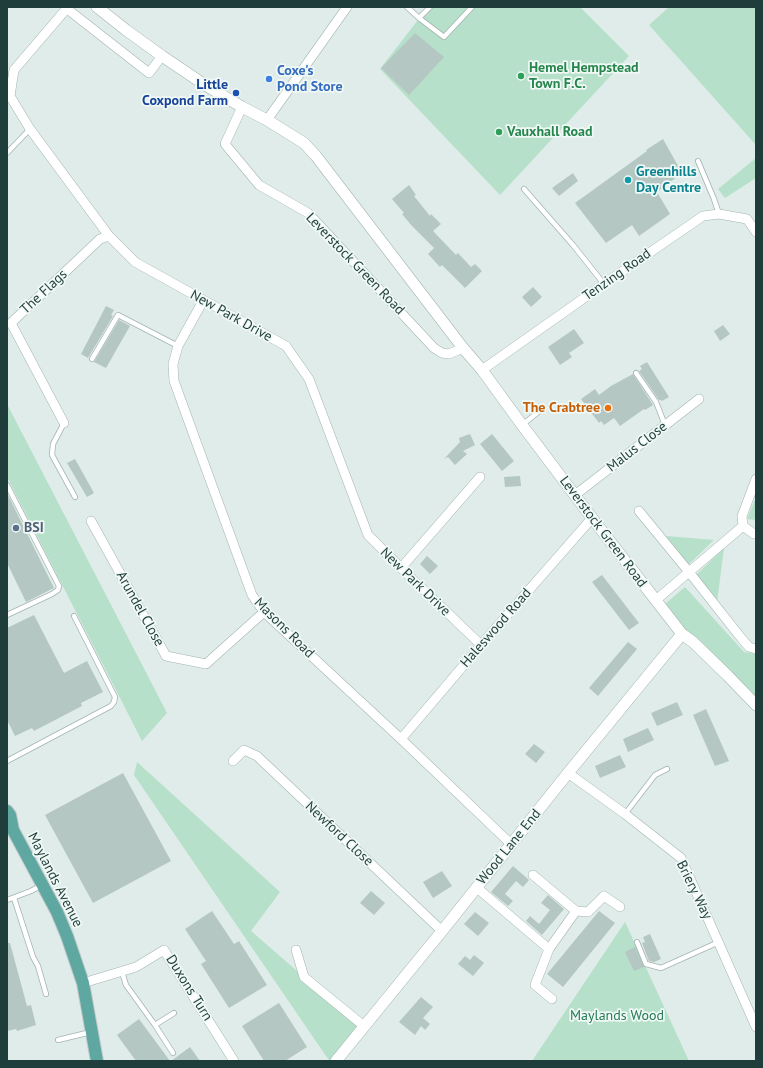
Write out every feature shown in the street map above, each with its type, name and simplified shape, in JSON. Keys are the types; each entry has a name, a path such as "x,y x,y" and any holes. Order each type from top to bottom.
{"main road":[{"name":"Maylands Avenue","path":"7,811 10,815 10,827 43,884 67,936 83,983 93,1031 97,1061"}],"street":[{"name":"Leverstock Green Road","path":"97,7 162,56 202,83 267,120 304,144 316,156 463,348 482,370 592,518 682,634 693,642 756,705"},
{"path":"267,120 347,7"},
{"path":"67,8 149,73 162,56"},
{"name":"New Park Drive","path":"67,8 14,70 9,97 30,129 109,236 135,262 286,346 310,380 368,535 481,645"},
{"name":"Leverstock Green Road","path":"242,107 225,144 259,185 308,213 434,348 442,353 449,354 463,348"},
{"name":"Tenzing Road","path":"482,370 703,216 719,214 746,219 756,232"},
{"name":"The Flags","path":"64,423 11,323 100,239 109,236"},
{"name":"Masons Road","path":"203,301 178,346 173,364 174,381 252,595 264,612 401,739 511,844"},
{"name":"Malus Close","path":"575,495 699,399"},
{"path":"401,568 480,477"},
{"path":"756,479 742,516 743,526 756,534"},
{"path":"638,511 742,639 749,647 756,649"},
{"name":"Haleswood Road","path":"401,739 592,518"},
{"name":"Arundel Close","path":"91,521 166,656 206,664 264,612"},
{"path":"656,600 743,526"},
{"name":"Wood Lane End","path":"336,1061 682,634"},
{"name":"Newford Close","path":"233,761 244,750 257,756 442,931"},
{"name":"Briery Way","path":"568,773 625,814 681,858 755,1022"},
{"path":"533,875 576,911 588,912 604,896 620,907"},
{"path":"476,887 549,949"},
{"path":"552,999 535,985 549,949 576,911"},
{"name":"Duxons Turn","path":"83,983 136,968 164,950 234,1061"},
{"path":"296,950 304,977 364,1026"}],"lane":[{"path":"407,7 444,37 472,7"},
{"path":"419,18 430,7"},
{"path":"7,153 30,129"},
{"path":"698,161 719,214"},
{"path":"524,189 573,245 604,284"},
{"path":"92,359 118,315 178,346"},
{"path":"636,373 656,402 665,425"},
{"path":"522,425 542,409"},
{"path":"64,423 53,444 52,455 75,497"},
{"path":"7,485 59,586 58,590 52,594 7,615"},
{"path":"7,761 111,706 114,702 115,697 74,616"},
{"path":"625,814 655,775 668,769"},
{"path":"7,900 43,884"},
{"path":"14,898 33,957 38,966 46,994"},
{"path":"637,942 646,964 661,968 719,942"},
{"path":"122,972 126,985 173,1053"},
{"path":"155,1025 174,1013"},
{"path":"58,1040 93,1031"}],"green space":[{"name":"Vauxhall Road","path":"428,7 580,7 629,56 500,195 380,69"},
{"path":"669,7 756,7 755,144 649,25"},
{"path":"756,158 756,178 725,198 718,189"},
{"path":"7,404 167,713 142,741 7,477"},
{"path":"756,497 756,520 747,519"},
{"path":"666,536 714,540 688,565"},
{"path":"724,548 717,602 696,575"},
{"path":"685,587 744,652 756,654 756,697 683,630 665,604"},
{"path":"137,762 280,892 251,931 364,1026 336,1061 330,1061 326,1056 134,775"},
{"name":"Maylands Wood","path":"625,922 689,1061 532,1061"}],"building":[{"path":"415,33 444,57 409,95 381,68"},
{"name":"Greenhills Day Centre","path":"663,139 682,173 657,192 670,214 639,236 632,225 606,243 575,203"},
{"path":"573,173 578,181 559,196 552,188"},
{"path":"409,185 416,195 414,196 430,216 431,214 441,224 433,231 456,255 458,253 471,267 475,264 482,271 465,288 442,265 440,267 428,254 434,248 412,226 402,214 404,213 392,199"},
{"path":"533,287 542,297 531,307 522,297"},
{"path":"106,306 114,310 111,315 113,316 88,358 81,354"},
{"path":"119,320 130,326 106,368 94,362"},
{"path":"723,325 730,334 720,341 714,331"},
{"path":"574,329 584,343 569,353 572,357 560,365 548,347"},
{"path":"647,362 669,397 662,401 659,400 639,371 642,369 640,366"},
{"path":"633,374 653,405 645,410 644,409 620,426 614,418 604,425 601,421 599,423 581,399 595,389 599,395 611,386"},
{"path":"470,434 475,445 463,451 467,454 455,465 448,457 444,459 460,442 459,438"},
{"path":"492,434 514,461 502,471 480,444"},
{"path":"75,459 94,493 87,497 67,463"},
{"path":"520,476 521,486 505,487 504,477"},
{"name":"BSI","path":"7,493 54,588 26,602 7,563"},
{"path":"427,556 438,566 430,574 420,564"},
{"path":"602,575 639,623 629,630 592,582"},
{"path":"34,615 64,673 87,661 103,692 81,703 82,706 34,731 32,728 15,736 7,720 7,628"},
{"path":"628,642 637,649 598,696 589,688"},
{"path":"677,702 683,715 657,726 651,713"},
{"path":"706,709 729,761 715,766 693,715"},
{"path":"648,728 654,740 628,752 623,739"},
{"path":"534,744 545,752 536,763 525,754"},
{"path":"620,755 626,767 600,778 595,766"},
{"path":"123,773 171,861 93,903 45,815"},
{"path":"513,866 529,880 523,887 516,881 505,894 513,901 508,906 491,892"},
{"path":"442,871 452,886 433,898 423,882"},
{"path":"371,891 385,903 374,915 360,903"},
{"path":"548,895 564,909 542,935 526,921 530,916 539,924 550,910 541,903"},
{"path":"212,911 234,944 239,941 267,985 229,1008 201,964 206,961 185,929"},
{"path":"599,911 615,923 563,987 547,974"},
{"path":"475,912 489,923 478,936 464,924"},
{"path":"650,934 661,959 654,962 649,961 642,943 645,942 643,937"},
{"path":"7,943 10,943 27,1006 31,1005 36,1025 17,1031 16,1029 7,1031"},
{"path":"635,947 644,967 634,971 625,952"},
{"path":"474,955 484,963 473,976 458,964 465,956 470,960"},
{"path":"421,997 433,1007 423,1018 430,1024 425,1030 421,1026 415,1035 399,1022"},
{"path":"279,1003 307,1047 285,1061 264,1061 242,1026"},
{"path":"139,1019 170,1061 136,1061 117,1035"},
{"path":"190,1047 200,1061 171,1061"}],"place":[{"name":"Hemel Hempstead Town F.C.","path":"521,76"},
{"name":"Coxe's Pond Store","path":"269,79"},
{"name":"Little Coxpond Farm","path":"236,93"},
{"name":"Vauxhall Road","path":"499,132"},
{"name":"Greenhills Day Centre","path":"628,180"},
{"name":"The Crabtree","path":"608,408"},
{"name":"BSI","path":"16,528"}]}
